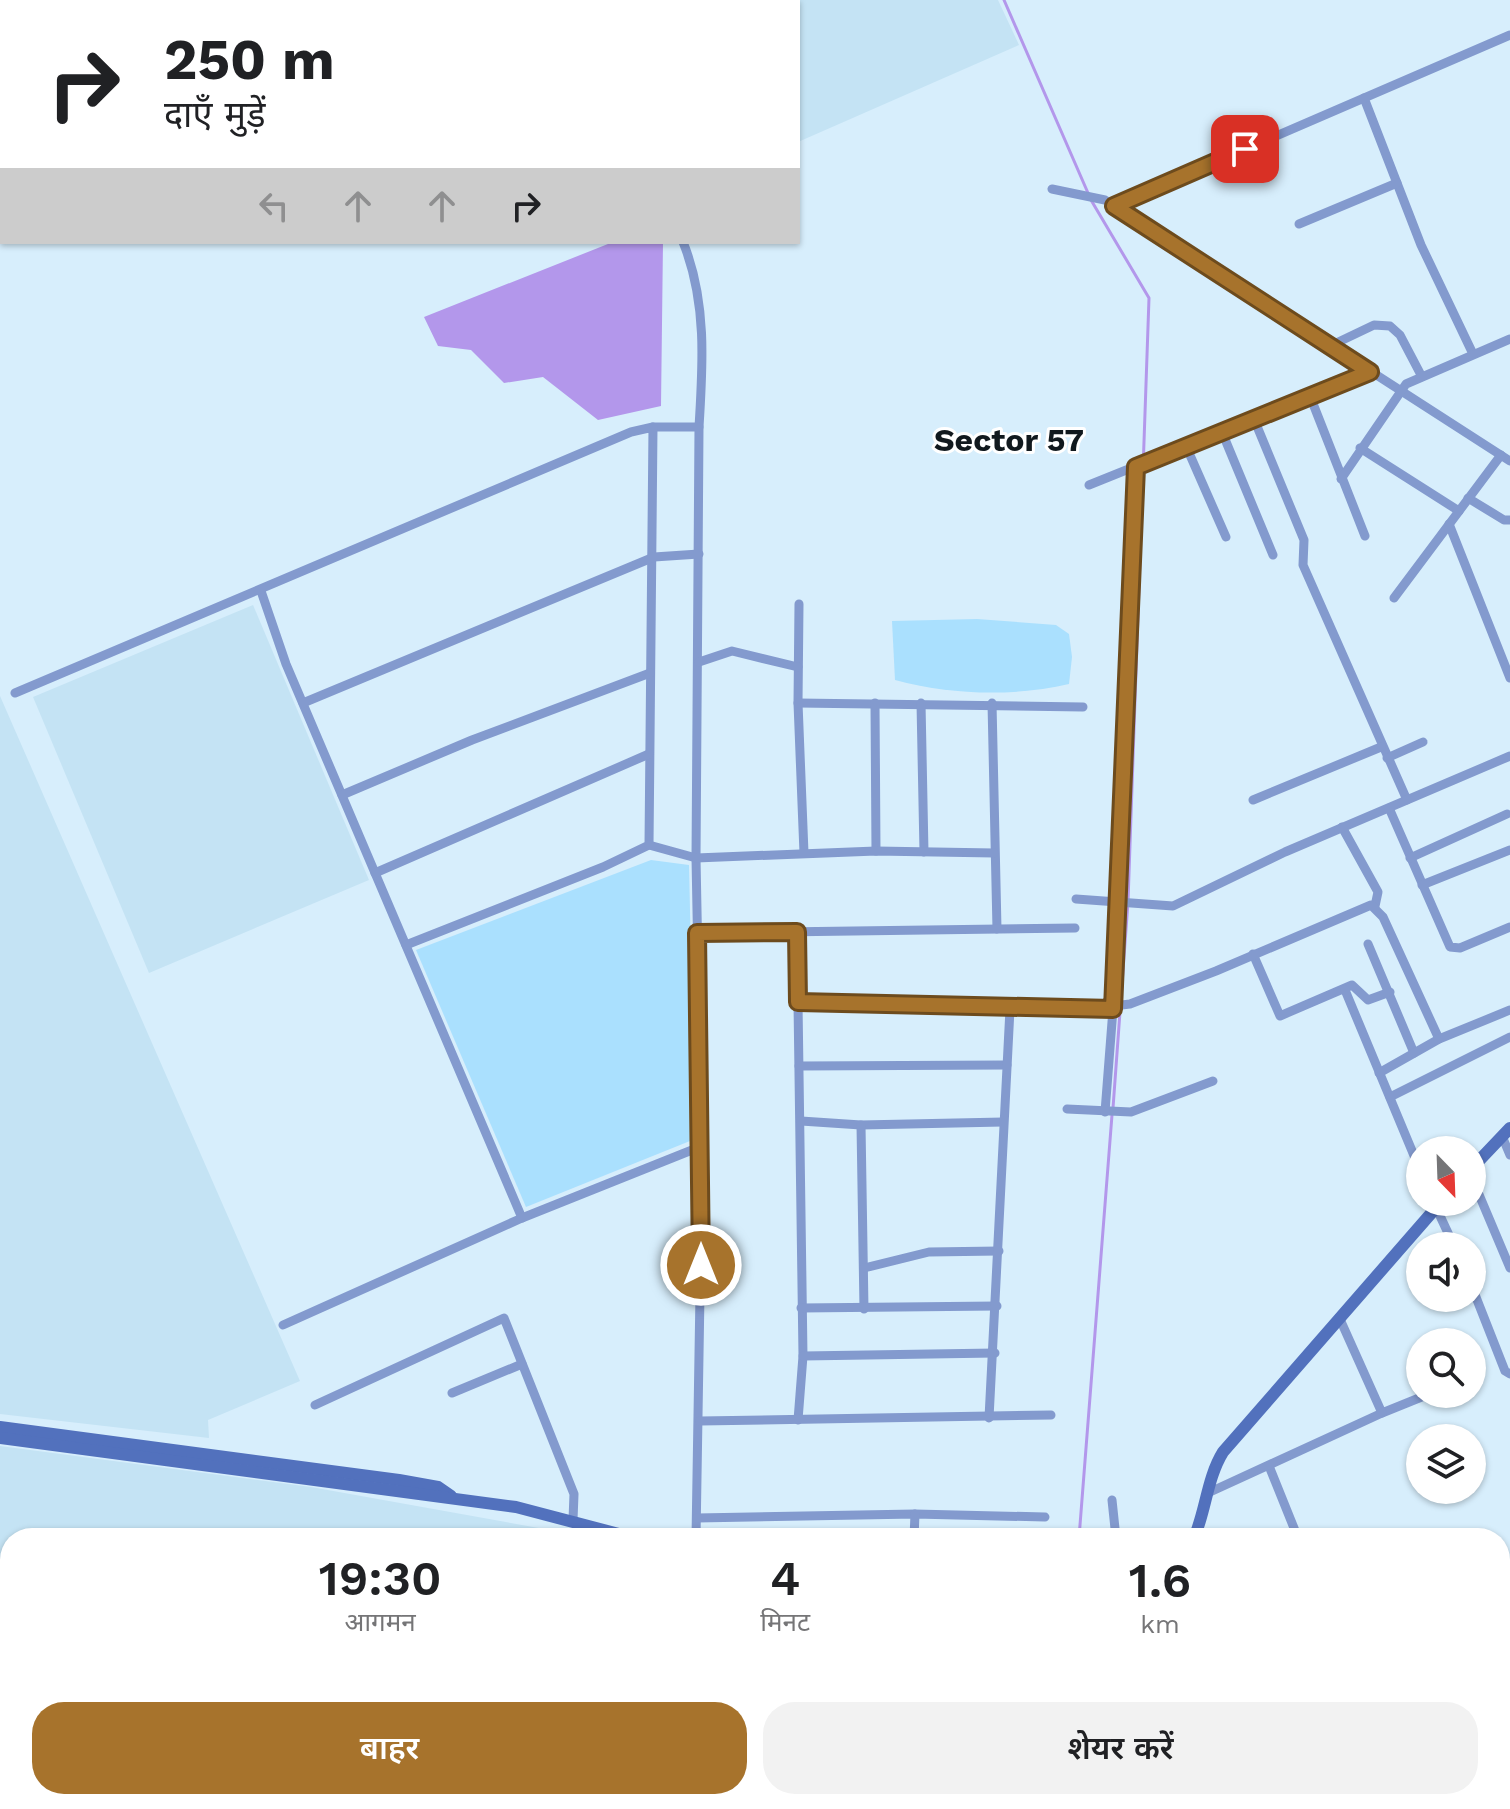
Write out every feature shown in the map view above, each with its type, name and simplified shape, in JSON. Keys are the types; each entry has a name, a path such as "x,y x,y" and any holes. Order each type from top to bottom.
{"street":[{"path":"1114,206 1510,35"},
{"path":"1364,98 1421,245 1473,354"},
{"path":"1299,224 1397,183"},
{"path":"1052,189 1089,196 1114,206 1510,461"},
{"path":"684,244 697,280 702,370 696,858 702,1146 696,1528"},
{"path":"1330,346 1374,325 1390,326 1400,335 1421,375"},
{"path":"1341,479 1400,391 1421,375 1510,339"},
{"path":"1089,485 1370,372"},
{"path":"1310,396 1365,536"},
{"path":"1254,419 1304,540 1303,565 1407,800"},
{"path":"15,693 631,432 653,427 699,427"},
{"path":"649,845 653,427"},
{"path":"1222,432 1273,555"},
{"path":"1186,446 1226,537"},
{"path":"1360,448 1459,511"},
{"path":"1394,598 1501,455"},
{"path":"1107,1112 1117,1007 1143,464"},
{"path":"1468,498 1504,520 1510,520"},
{"path":"1449,524 1510,678"},
{"path":"303,703 654,557 699,554"},
{"path":"261,591 303,703 522,1218"},
{"path":"799,604 798,703 804,853"},
{"path":"699,662 732,651 798,667"},
{"path":"342,795 472,740 650,673"},
{"path":"798,703 992,703 1083,707"},
{"path":"875,703 876,851"},
{"path":"921,703 924,852"},
{"path":"992,703 997,929"},
{"path":"1387,758 1423,742"},
{"path":"1253,800 1381,747"},
{"path":"375,873 649,754"},
{"path":"1076,899 1166,907 1180,903 1342,827 1510,756"},
{"path":"1389,808 1437,922 1453,949 1510,927"},
{"path":"1410,858 1507,814"},
{"path":"1342,827 1376,889 1379,898 1375,906"},
{"path":"406,945 603,867 649,845 696,858 876,851 994,853"},
{"path":"1422,885 1510,850"},
{"path":"798,1002 1010,1009 1117,1007 1360,908 1375,906"},
{"path":"1375,906 1439,1039"},
{"path":"697,933 1075,928"},
{"path":"797,932 803,1356 798,1420"},
{"path":"1368,944 1414,1053"},
{"path":"1253,954 1280,1016 1355,986 1368,1000 1390,992"},
{"path":"1345,990 1406,1136"},
{"path":"989,1418 995,1353 1010,1009"},
{"path":"1379,1073 1439,1039 1510,1010"},
{"path":"1390,1097 1510,1037"},
{"path":"799,1066 1007,1065"},
{"path":"1067,1109 1121,1113 1145,1108 1213,1081"},
{"path":"801,1121 861,1125 1003,1122"},
{"path":"861,1125 864,1309"},
{"path":"1506,1132 1510,1155"},
{"path":"1486,1153 1506,1132"},
{"path":"283,1325 522,1218 702,1146"},
{"path":"1486,1211 1510,1268"},
{"path":"1197,1528 1210,1492 1213,1469 1223,1452 1427,1216"},
{"path":"864,1268 929,1252 999,1251"},
{"path":"801,1308 997,1306"},
{"path":"1482,1312 1505,1371 1510,1374"},
{"path":"1339,1317 1382,1413"},
{"path":"315,1405 504,1318 574,1494 573,1520"},
{"path":"803,1356 995,1353"},
{"path":"452,1393 522,1364"},
{"path":"1210,1492 1406,1403"},
{"path":"700,1421 1051,1415"},
{"path":"0,1427 399,1480 438,1487 451,1496"},
{"path":"0,1438 327,1479 440,1499 451,1496 535,1510 600,1528"},
{"path":"1269,1466 1294,1528"},
{"path":"1112,1500 1115,1528"},
{"path":"697,1518 915,1514 1045,1517"},
{"path":"914,1528 915,1514"}],"shaded area":[{"path":"800,0 998,0 1019,45 800,141"},
{"path":"608,244 663,244 661,406 598,420 543,377 504,383 471,350 438,346 424,317"},
{"path":"253,605 369,880 149,973 33,697"},
{"path":"977,619 1056,625 1069,634 1072,657 1069,684 1026,691 982,692 938,689 895,680 892,621"},
{"path":"0,696 300,1381 208,1420 209,1438 0,1414"},
{"path":"651,860 689,865 695,1139 526,1207 416,950"},
{"path":"0,1446 311,1487 539,1528 0,1528"}],"waterway":[{"path":"1004,0 1088,193"},
{"path":"1091,200 1149,298 1128,902 1113,1108"},
{"path":"1080,1528 1112,1115"}],"district":[{"name":"Sector 57","path":"1009,440"}],"route":[{"path":"701,1265 702,1146 697,933 797,932 798,1002 1113,1009 1136,467 1370,372 1157,237 1114,206 1245,149"}]}
